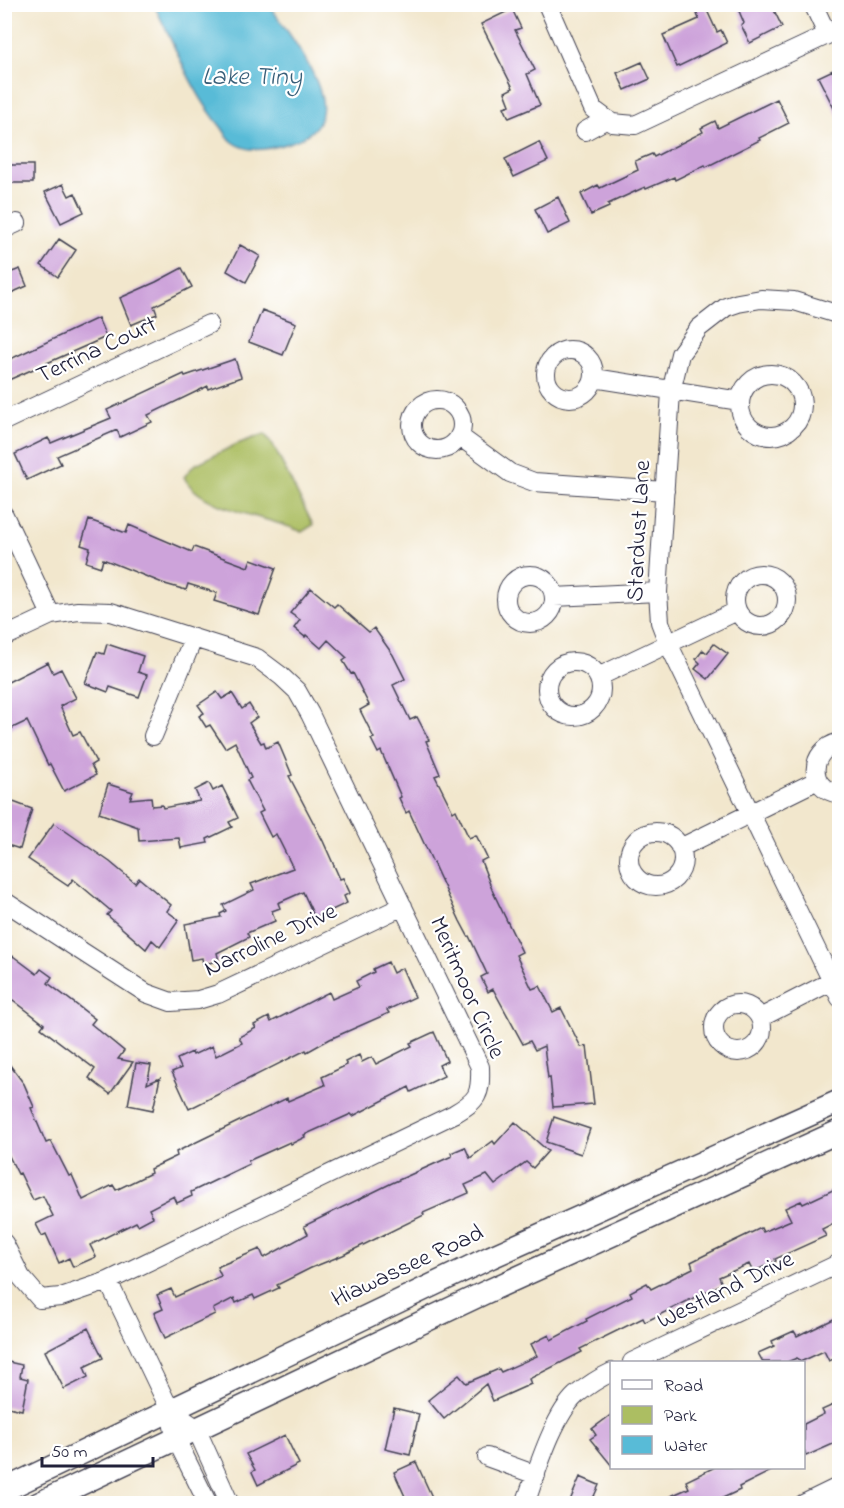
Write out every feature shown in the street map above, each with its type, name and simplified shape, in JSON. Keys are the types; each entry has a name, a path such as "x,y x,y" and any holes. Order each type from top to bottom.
{"street":[{"path":"547,4 593,109 612,123 635,125 833,31 813,4"},
{"path":"585,131 607,119"},
{"name":"Stardust Lane","path":"840,315 794,301 760,299 726,307 699,328 680,354 671,392 658,592 660,622 668,643 835,979 840,998"},
{"name":"Terrina Court","path":"4,421 209,324"},
{"path":"594,378 671,392 740,401"},
{"path":"459,436 510,473 534,482 665,491"},
{"path":"4,515 51,615"},
{"path":"554,597 658,592"},
{"name":"Meritmoor Circle","path":"4,637 51,615 78,611 111,612 257,658 297,691 480,1067 481,1085 473,1103 108,1281 61,1297 40,1299 21,1277 4,1243"},
{"path":"598,677 737,611"},
{"path":"153,736 193,639"},
{"path":"840,741 822,750 815,770 824,788 840,794"},
{"path":"680,848 818,780"},
{"name":"Narroline Drive","path":"4,901 146,993 171,1002 198,1000 218,994 403,906"},
{"path":"760,1018 835,979"},
{"name":"Hiawassee Road","path":"4,1490 491,1257 840,1101"},
{"path":"38,1503 494,1288 840,1131"},
{"name":"Westland Drive","path":"634,1361 840,1263"},
{"path":"108,1281 171,1410 175,1437 208,1503"},
{"path":"525,1503 553,1428 575,1396 599,1378 610,1373"},
{"path":"171,1410 196,1428 230,1503"},
{"path":"487,1457 536,1475"},
{"path":"803,1503 840,1486"}],"green space":[{"path":"265,434 274,447 313,525 302,532 220,505 205,498 184,477 194,465 237,444"}],"water":[{"name":"Lake Tiny","path":"154,5 269,5 304,57 319,87 322,113 317,125 301,138 269,148 257,150 245,148 233,142 211,114 193,85"}],"building":[{"path":"693,4 704,4 717,32 721,30 727,43 677,67 663,35 699,19"},
{"path":"736,4 771,4 782,27 750,43 741,25 744,23"},
{"path":"512,9 521,28 515,30 535,70 527,74 540,105 509,118 504,107 510,105 505,92 513,88 481,24"},
{"path":"642,62 650,79 625,90 617,73"},
{"path":"833,70 840,83 840,120 818,77"},
{"path":"777,99 789,123 706,167 705,165 675,180 674,177 646,189 645,187 608,204 609,207 591,215 581,194 598,185 600,188 638,170 635,161 652,154 654,157 703,132 701,128 715,121 718,128"},
{"path":"539,142 548,161 514,177 505,159"},
{"path":"4,165 33,165 33,183 4,183"},
{"path":"63,184 69,196 75,193 84,212 61,223 45,192"},
{"path":"558,197 570,223 547,234 535,209"},
{"path":"59,239 76,250 58,277 41,265"},
{"path":"240,245 260,256 246,282 227,271"},
{"path":"182,268 192,287 154,306 157,314 131,325 120,298"},
{"path":"20,269 27,286 4,296 4,275"},
{"path":"262,310 296,323 283,355 249,342"},
{"path":"98,318 106,337 4,382 4,362"},
{"path":"235,359 241,377 208,389 208,386 148,415 152,422 120,437 117,430 57,456 61,464 27,480 15,454 48,438 51,443 111,418 107,410 184,374 185,376"},
{"path":"89,520 126,533 129,525 192,552 194,547 248,567 251,559 276,568 259,615 214,601 217,593 188,584 186,590 165,584 103,559 101,567 86,562 90,548 81,545"},
{"path":"311,588 334,607 337,604 369,632 374,628 393,655 405,679 393,685 410,720 417,717 429,740 426,741 440,774 435,776 453,812 456,810 469,838 476,835 487,858 481,861 522,952 516,955 532,989 540,986 553,1012 561,1008 581,1047 587,1046 594,1104 553,1107 544,1046 535,1050 530,1041 523,1044 493,989 488,992 481,977 487,974 409,811 406,813 381,751 378,753 371,739 374,738 360,710 369,705 353,673 351,674 343,661 347,658 328,640 321,648 294,628 300,620 290,613"},
{"path":"107,644 143,656 138,672 147,675 139,697 110,687 108,692 85,683 97,652 104,654"},
{"path":"714,644 728,654 708,679 695,669 700,663 696,659 703,650 707,653"},
{"path":"48,662 53,673 61,669 76,698 60,706 73,735 80,732 96,762 91,765 96,775 64,791 50,764 48,765 27,721 4,732 4,684"},
{"path":"217,692 222,699 232,693 242,709 249,704 257,717 249,723 266,748 278,742 292,775 289,776 340,879 343,878 350,893 344,896 347,903 315,918 303,892 278,903 280,908 272,911 275,921 247,933 249,937 217,953 219,961 203,964 202,958 191,960 185,924 221,917 220,914 226,911 223,905 254,890 251,884 293,868 276,834 271,837 259,813 263,811 247,780 251,778 235,742 225,748 210,725 206,727 199,716 204,713 198,705"},
{"path":"209,783 213,791 222,786 238,818 229,822 232,827 207,839 208,843 181,848 179,838 139,841 138,827 99,813 108,784 133,792 130,799 151,797 152,806 162,805 163,808 200,801 195,790"},
{"path":"8,800 32,809 20,849 4,844 4,811"},
{"path":"54,823 110,862 135,883 139,878 171,905 167,911 179,920 160,947 152,940 146,949 107,915 111,911 73,879 68,886 28,859"},
{"path":"13,956 37,974 41,969 52,977 48,983 95,1019 91,1024 124,1051 118,1059 133,1062 110,1094 89,1078 95,1069 41,1028 44,1024 13,1000 4,1011 4,968"},
{"path":"388,962 393,973 402,968 415,997 387,1010 389,1013 330,1039 307,1052 306,1050 189,1109 172,1072 181,1068 177,1059 192,1052 193,1055 212,1046 216,1056 242,1043 239,1037 256,1028 254,1025 269,1017 271,1022 329,992 332,999 359,987 356,981"},
{"path":"434,1032 447,1061 439,1065 444,1076 411,1092 409,1087 353,1116 351,1114 304,1135 305,1137 291,1144 290,1142 248,1161 249,1164 191,1192 192,1196 177,1203 174,1196 149,1209 153,1217 138,1225 136,1222 90,1245 96,1257 73,1267 69,1258 59,1263 46,1234 42,1236 36,1224 53,1216 43,1196 33,1200 4,1146 4,1057 24,1084 34,1107 31,1108 46,1143 51,1141 69,1176 72,1175 83,1200 113,1185 116,1190 151,1173 150,1169 177,1156 176,1152 287,1098 288,1101 325,1085 322,1077 347,1065 345,1062 359,1055 362,1062 372,1057 376,1064 412,1046 410,1043"},
{"path":"136,1063 151,1065 147,1084 160,1078 153,1110 128,1105"},
{"path":"554,1117 590,1129 581,1154 546,1142"},
{"path":"515,1122 548,1151 533,1168 526,1162 495,1185 487,1175 465,1185 469,1193 423,1213 424,1215 343,1255 311,1268 277,1285 279,1288 255,1299 253,1295 236,1303 234,1298 213,1309 215,1314 165,1338 154,1313 163,1309 157,1295 171,1289 175,1297 221,1276 217,1267 260,1249 264,1258 308,1234 304,1226 452,1156 451,1153 465,1147 470,1158 493,1141 495,1144"},
{"path":"835,1189 840,1199 840,1220 822,1229 826,1236 775,1259 776,1261 753,1272 749,1264 719,1277 722,1284 645,1322 643,1318 580,1349 582,1352 529,1379 531,1384 493,1401 486,1384 444,1419 428,1400 459,1375 466,1383 499,1369 501,1372 537,1356 531,1344 549,1335 551,1340 632,1296 630,1292 647,1283 651,1289 693,1268 691,1262 761,1228 763,1232 791,1220 785,1208 801,1201 803,1204"},
{"path":"840,1316 840,1356 829,1361 824,1351 802,1361 797,1358 790,1361 762,1361 758,1353 774,1346 772,1341 794,1331 797,1336"},
{"path":"88,1328 103,1358 84,1367 88,1377 64,1389 45,1351"},
{"path":"4,1361 22,1365 20,1377 28,1379 22,1410 4,1406"},
{"path":"840,1402 840,1441 806,1456 805,1424 824,1414 822,1410"},
{"path":"394,1408 419,1414 410,1455 385,1449"},
{"path":"610,1416 610,1464 590,1439 596,1435 592,1429"},
{"path":"285,1435 299,1464 258,1485 252,1472 255,1470 246,1454"},
{"path":"416,1462 432,1497 418,1503 408,1503 394,1472"},
{"path":"711,1469 775,1469 739,1487 740,1490 712,1503 655,1503 689,1488 686,1481"},
{"path":"580,1477 599,1485 591,1503 569,1503"}]}
